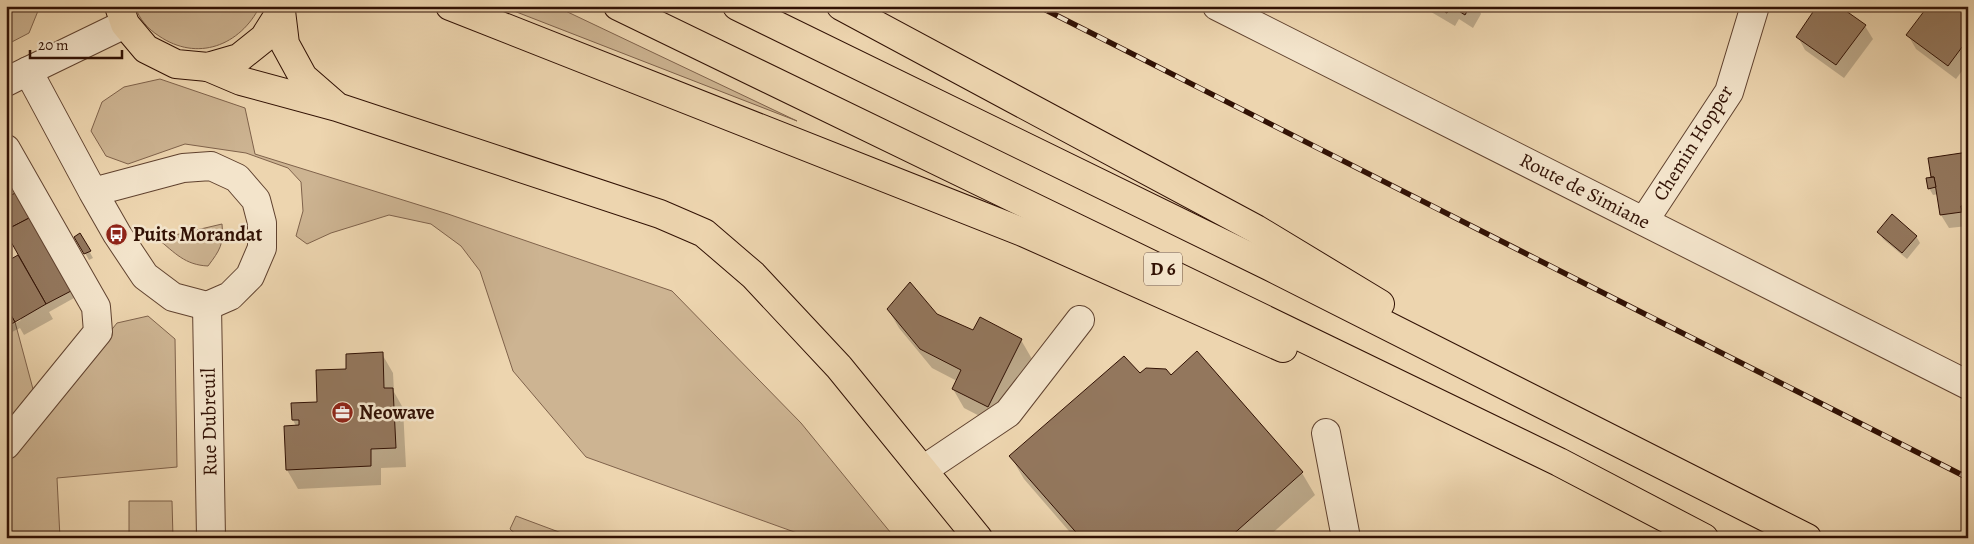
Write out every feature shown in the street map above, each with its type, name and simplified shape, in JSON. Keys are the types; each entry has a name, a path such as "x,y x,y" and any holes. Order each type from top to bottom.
{"main road":[{"path":"450,6 1025,233 1460,426 1559,462"},
{"name":"D 6","path":"618,6 1559,462 1704,538"},
{"name":"D 6","path":"737,6 1271,267 1807,538"},
{"path":"841,6 1256,229 1592,430"},
{"path":"208,67 239,58 264,38 281,9"},
{"path":"281,9 285,44 303,77 337,107"},
{"path":"122,15 146,49 176,64 208,67 241,82 337,107 660,214 704,234 752,275 838,367 978,538"}],"street":[{"name":"Route de Simiane","path":"1217,6 1960,381"},
{"name":"Chemin Hopper","path":"1644,221 1729,92 1755,6"},
{"path":"93,192 184,168 210,166 237,178 256,200 262,223 262,248 250,276 230,296 207,306 173,297 145,276 17,76 122,15"},
{"path":"6,149 96,307 98,332 6,445"},
{"name":"Rue Dubreuil","path":"207,306 211,538"},
{"path":"923,470 1008,413 1080,320"},
{"path":"1326,433 1346,538"}],"shaded area":[{"path":"6,6 40,6 29,33 6,45"},
{"path":"135,6 260,6 241,31 229,40 216,46 188,48 173,44 151,30 144,23"},
{"path":"501,6 555,6 797,121"},
{"path":"160,79 245,108 255,154 448,214 672,291 801,423 895,538 811,538 586,457 513,371 480,271 461,246 431,224 389,215 331,233 307,244 296,236 303,211 301,182 288,168 246,153 185,144 128,164 106,156 91,131 102,102 124,87"},
{"path":"222,224 220,246 216,256 208,266 187,261 158,239"},
{"path":"148,316 175,339 177,467 57,478 60,538 6,538 6,462 117,323"},
{"path":"15,322 33,389 6,423 6,327"},
{"path":"129,501 172,501 173,538 129,538"},
{"path":"516,516 575,538 520,538 510,529"}],"building":[{"path":"1435,6 1451,6 1447,13"},
{"path":"1451,6 1470,6 1465,15"},
{"path":"1817,6 1839,6 1866,25 1836,65 1796,37"},
{"path":"1928,6 1968,6 1968,39 1948,66 1906,35"},
{"path":"1968,152 1968,205 1961,206 1962,212 1940,215 1934,177 1931,177 1928,158"},
{"path":"1934,177 1936,187 1928,189 1926,178"},
{"path":"17,192 31,217 6,230 6,198"},
{"path":"1892,214 1917,236 1902,253 1877,232"},
{"path":"31,217 71,291 46,304 6,233 6,230"},
{"path":"80,233 91,251 84,254 74,237"},
{"path":"18,255 46,304 15,322 6,307 6,262"},
{"path":"910,282 937,314 973,330 980,317 1022,339 988,407 952,389 961,370 920,349 887,309"},
{"path":"6,307 15,322 6,327"},
{"path":"1197,351 1303,472 1229,538 1081,538 1009,456 1124,356 1140,373 1146,368 1166,369 1171,375"},
{"name":"Neowave","path":"383,352 384,388 393,388 396,448 371,449 371,466 286,470 284,426 299,425 299,420 292,420 291,403 317,402 316,370 346,369 346,354"}],"railway":[{"path":"1038,6 1968,478"}],"place":[{"name":"Puits Morandat","path":"117,234"},
{"name":"Neowave","path":"343,412"}]}
